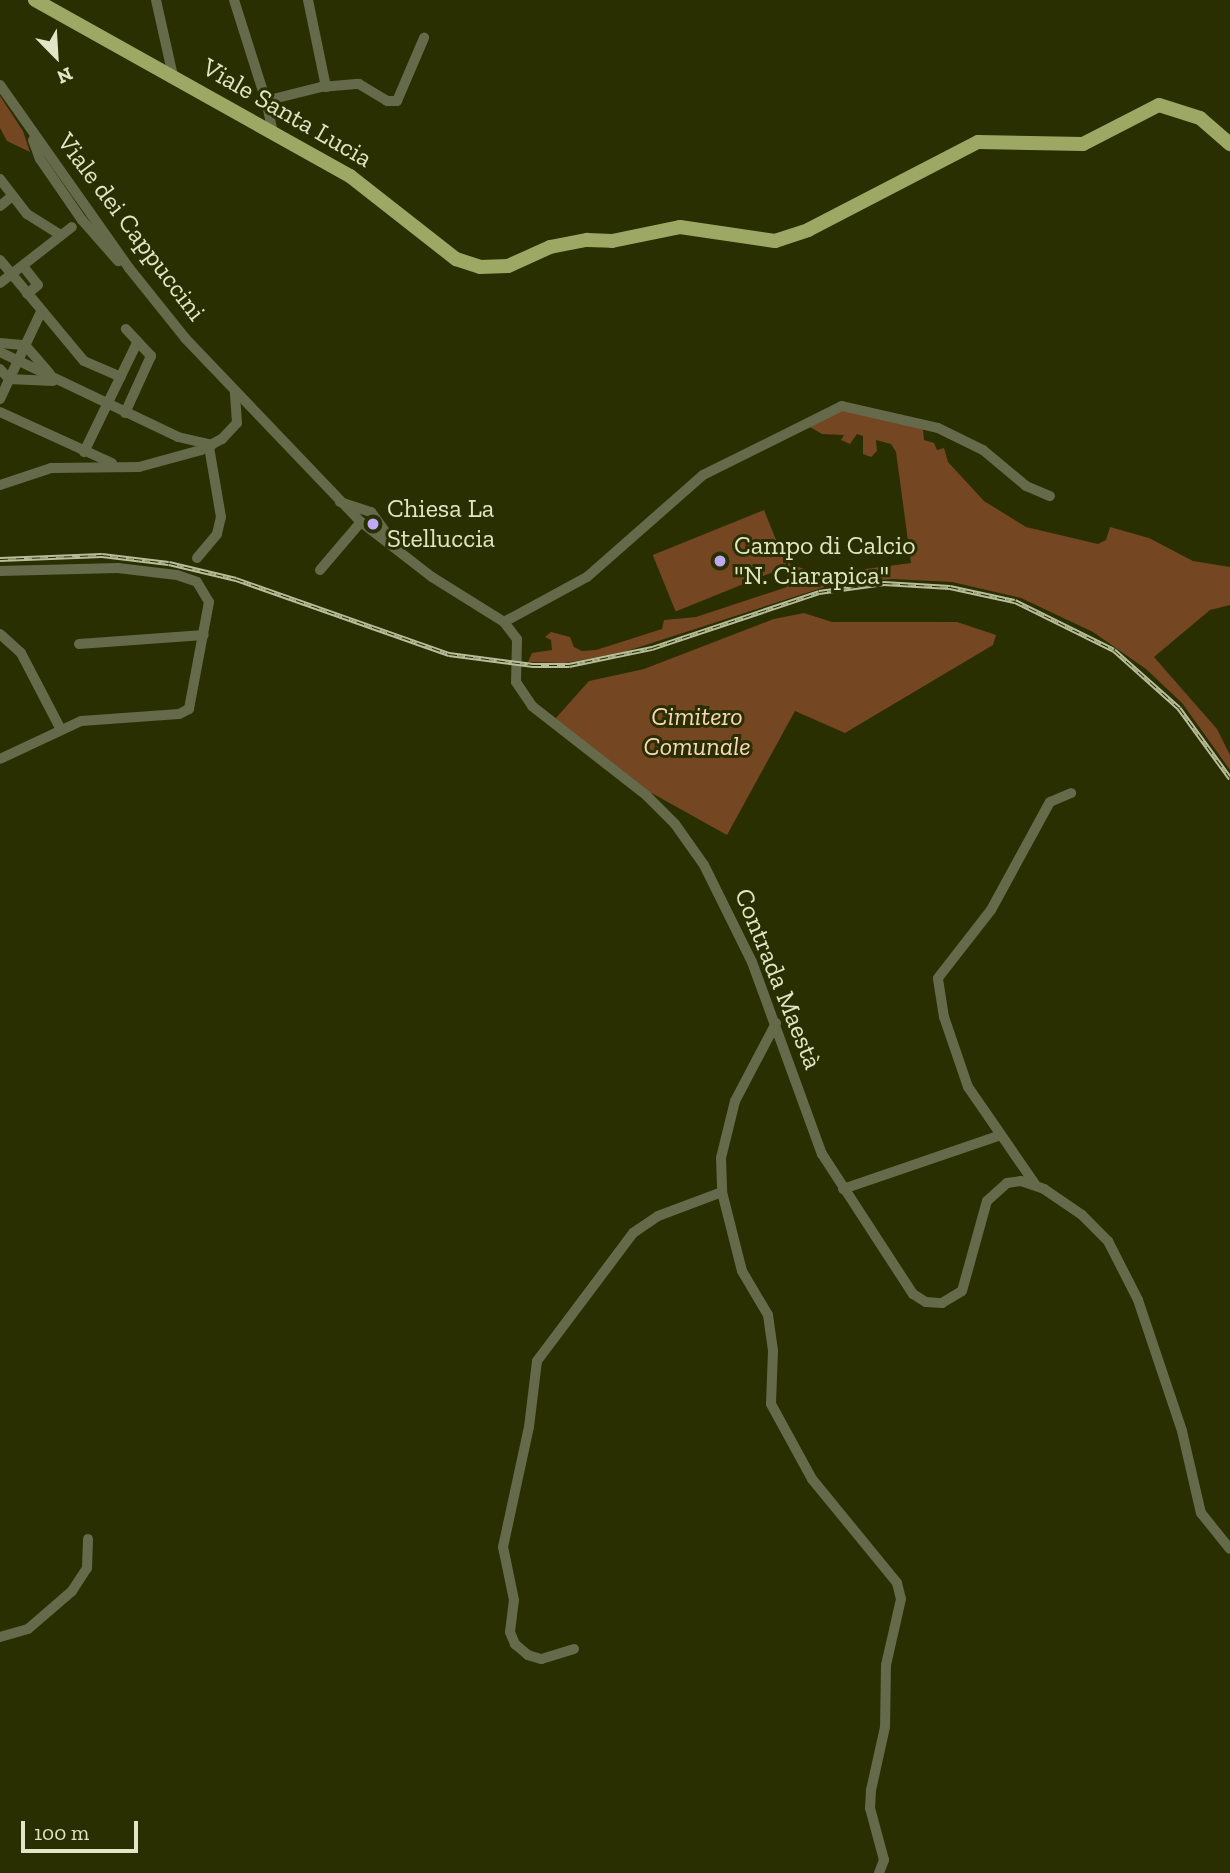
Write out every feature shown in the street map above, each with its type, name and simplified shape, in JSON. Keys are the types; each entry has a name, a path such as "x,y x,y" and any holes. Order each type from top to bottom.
{"main road":[{"name":"Viale Santa Lucia","path":"35,0 351,176 456,259 480,267 508,266 550,247 587,240 612,241 680,227 709,228 760,241 791,237 978,142 1083,144 1159,105 1200,118 1230,144"}],"street":[{"path":"156,0 173,76"},
{"path":"233,0 266,101 273,133"},
{"path":"308,0 326,87"},
{"path":"266,101 326,87 359,84 387,101 397,101 424,38"},
{"name":"Viale dei Cappuccini","path":"0,85 156,305 339,502 361,522 395,545"},
{"path":"29,129 40,159 76,223 129,268"},
{"path":"0,179 11,197 27,214 61,235"},
{"path":"0,206 11,197"},
{"path":"0,284 76,223"},
{"path":"0,260 13,274 40,314 84,361 121,377"},
{"path":"23,266 38,285 27,294"},
{"path":"0,399 40,314"},
{"path":"125,414 151,356 126,329"},
{"path":"0,343 25,345 56,382"},
{"path":"84,452 137,343"},
{"path":"0,352 56,382 178,438 211,446"},
{"path":"0,369 9,379 56,382"},
{"path":"0,485 51,468 115,465 139,467 211,446 232,431 239,418 235,389"},
{"path":"339,502 371,512 395,545 432,577 504,622 587,578 704,475 842,406 938,428 983,450 1026,486 1050,496"},
{"path":"0,412 115,465"},
{"path":"239,418 260,416"},
{"path":"197,558 216,534 221,517 211,446"},
{"path":"320,570 361,522"},
{"path":"0,571 118,568 177,575 197,582 209,601 189,709 179,714 81,721 60,728 0,759"},
{"name":"Contrada Maestà","path":"504,622 517,639 516,673 520,689 532,706 662,808 704,865 732,915 776,1023 813,1134 843,1189 913,1294 926,1302 943,1303 962,1291 982,1216 993,1191 1007,1182 1035,1184"},
{"path":"0,634 21,653 60,728"},
{"path":"79,643 204,635"},
{"path":"1071,793 1050,802 991,910 938,978 944,1017 968,1087 1035,1184 1082,1215 1121,1259 1182,1431 1201,1513 1230,1549"},
{"path":"776,1023 735,1101 720,1158 722,1192 742,1271 768,1315 773,1351 771,1404 812,1479 897,1583 901,1599 886,1665 885,1727 872,1784 870,1808 884,1860 879,1873"},
{"path":"843,1189 1000,1135"},
{"path":"574,1649 541,1659 528,1656 515,1644 510,1632 514,1600 503,1546 529,1427 537,1361 633,1233 658,1216 722,1192"},
{"path":"0,1637 28,1629 72,1591 87,1568 88,1539"}],"green space":[{"path":"0,96 23,131 30,152 7,141 0,128"},
{"path":"849,409 923,429 924,440 934,443 937,450 944,448 948,462 984,501 1026,527 1098,544 1106,540 1110,527 1149,538 1193,561 1230,567 1230,605 1210,610 1154,657 1217,729 1230,755 1230,770 1182,703 1146,669 1093,632 1021,598 952,582 892,579 834,584 624,652 565,663 528,662 532,653 552,650 551,640 545,637 551,632 570,637 574,647 582,651 596,650 662,629 664,620 696,617 787,587 788,563 820,575 911,563 896,452 891,444 876,440 877,451 871,457 863,454 863,436 857,434 850,444 841,440 844,435 822,434 808,426 825,414"},
{"name":"Campo di Calcio \"N. Ciarapica\"","path":"764,510 787,567 676,612 653,555"},
{"name":"Cimitero Comunale","path":"804,613 832,622 957,622 996,635 993,645 845,733 795,711 727,835 648,791 555,719 589,681 644,669 774,619"}],"railway":[{"path":"0,559 102,555 169,563 236,579 449,654 533,665 569,665 652,648 819,592 884,583 950,587 1015,601 1114,650 1179,708 1230,778"}],"place":[{"name":"Chiesa La Stelluccia","path":"373,524"},
{"name":"Campo di Calcio \"N. Ciarapica\"","path":"720,561"}]}
